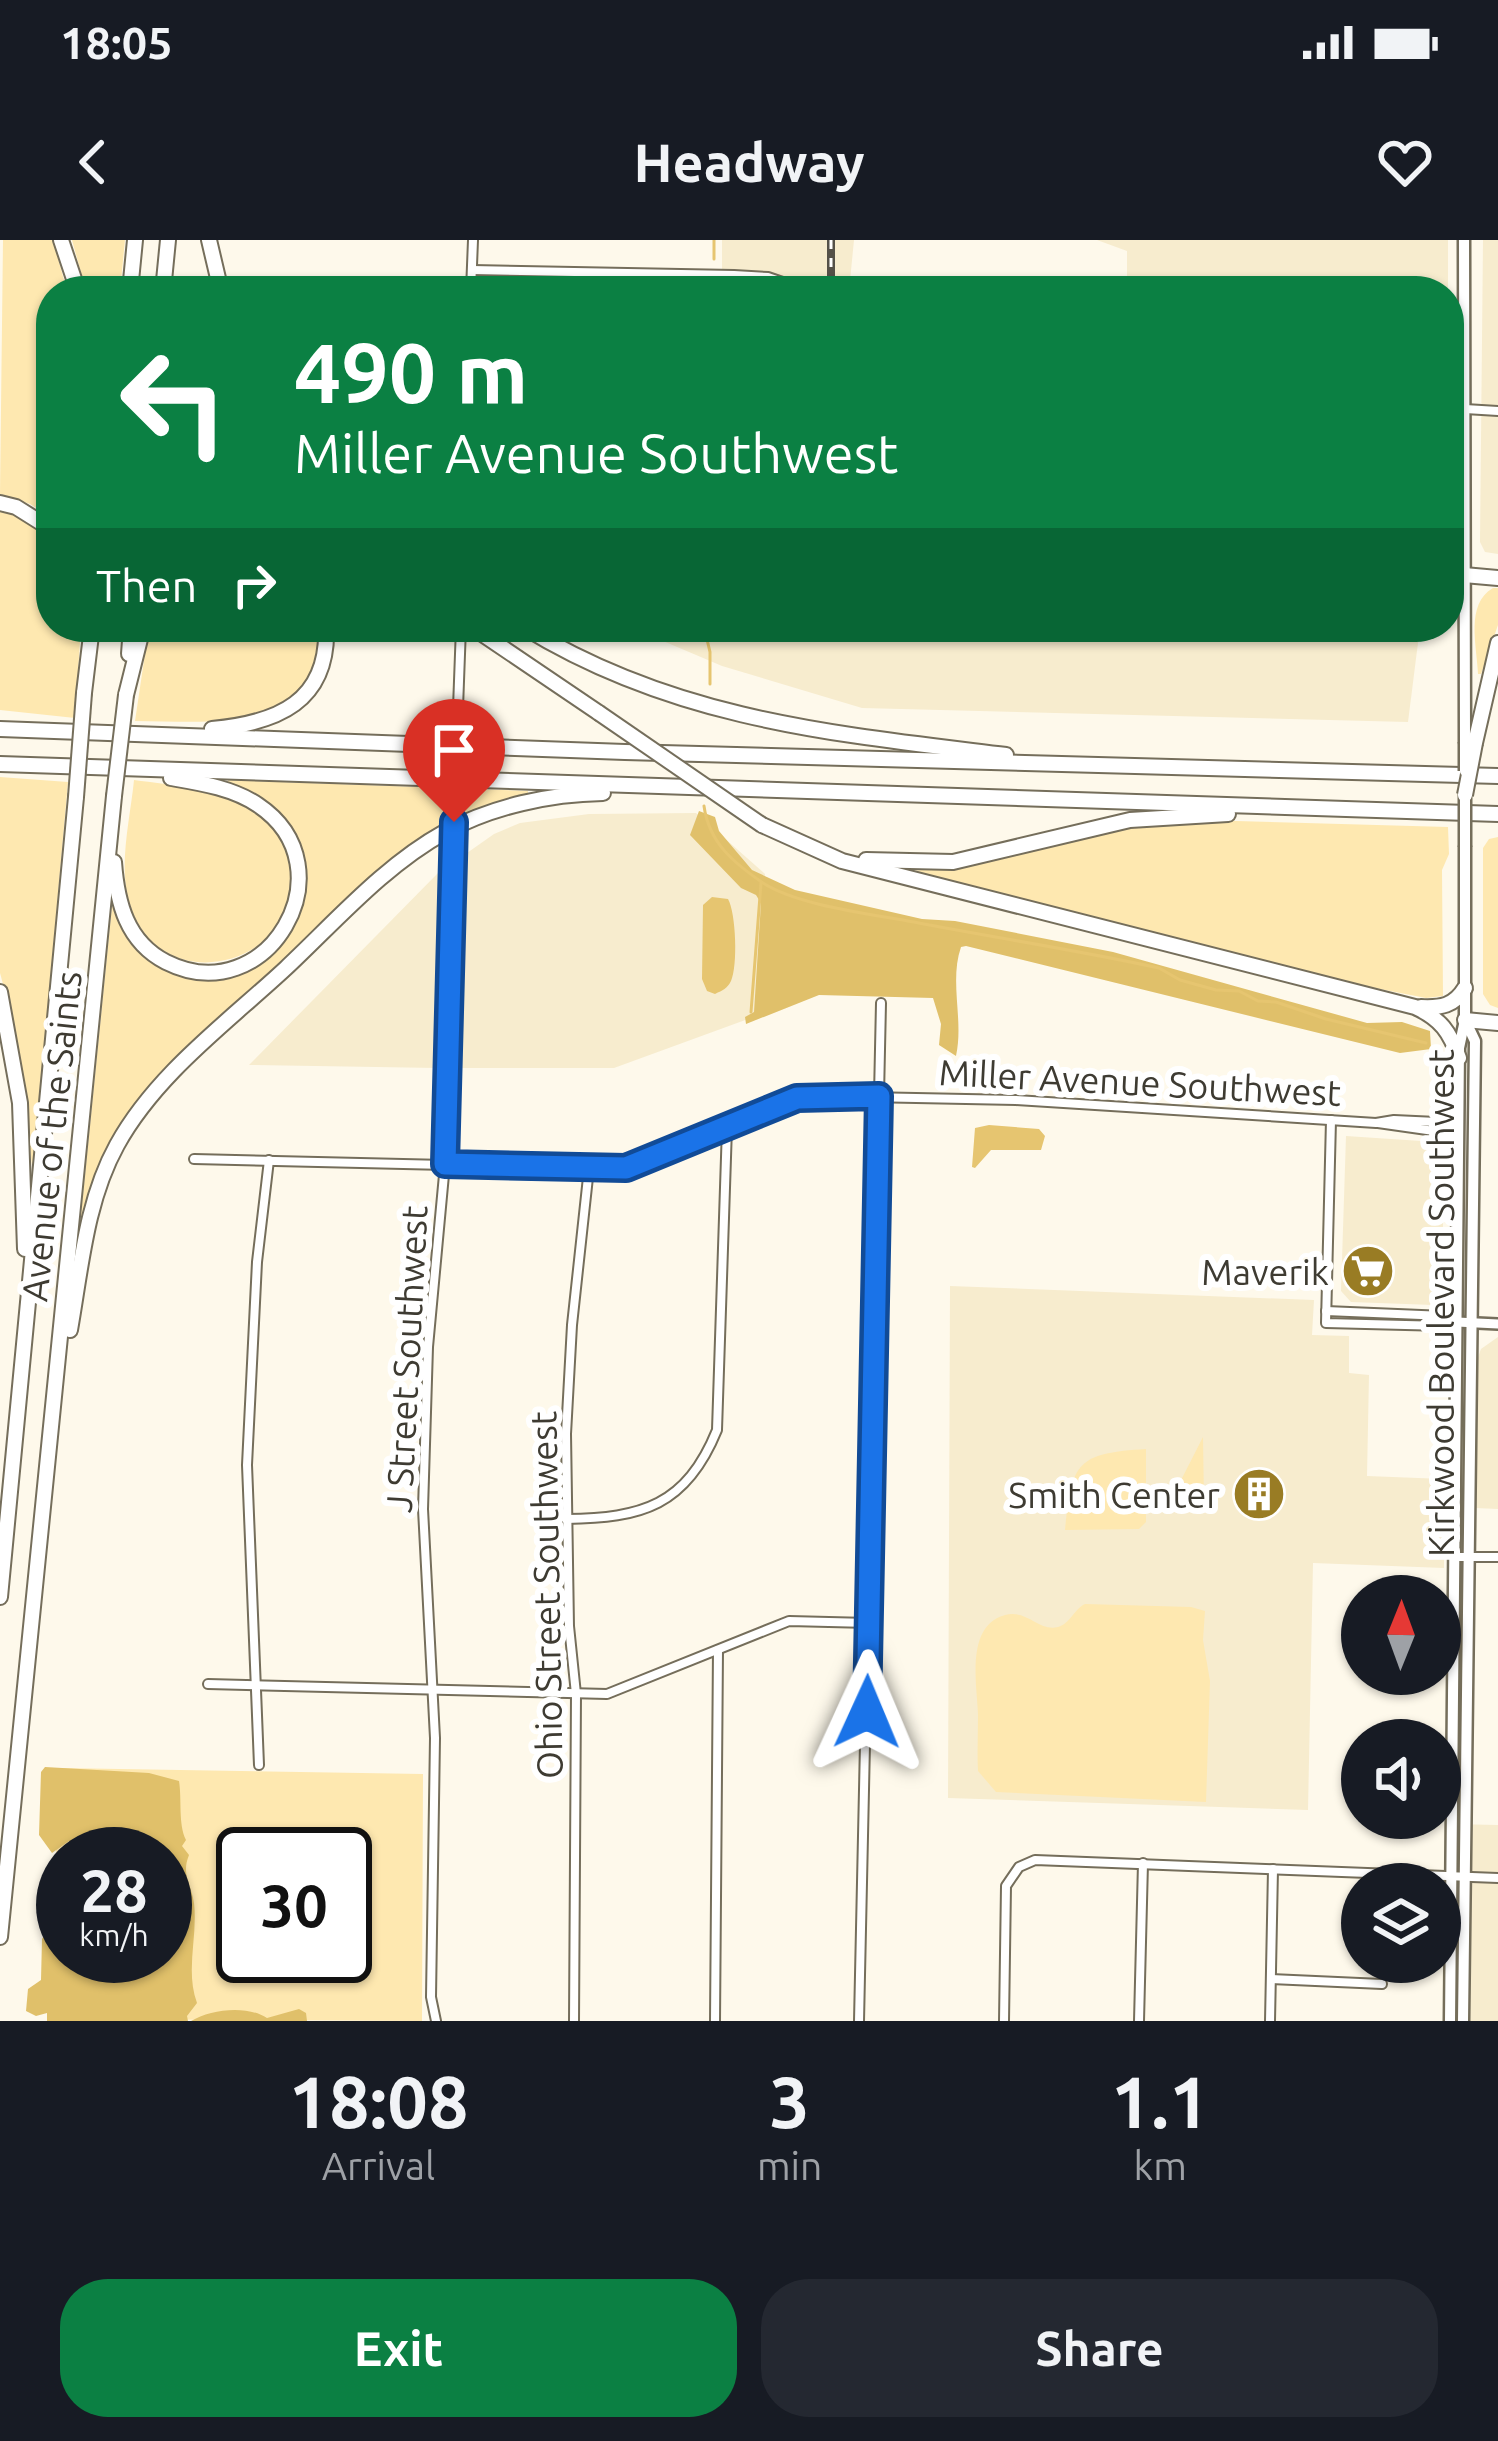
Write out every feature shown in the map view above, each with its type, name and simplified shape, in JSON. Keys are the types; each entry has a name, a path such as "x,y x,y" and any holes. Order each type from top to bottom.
{"highway":[{"path":"61,240 73,276"},
{"path":"131,276 135,240"},
{"path":"164,276 168,240"},
{"path":"209,240 217,276"},
{"path":"0,503 36,520"},
{"path":"1464,574 1498,575"},
{"name":"Avenue of the Saints","path":"0,1597 88,642"},
{"name":"Avenue of the Saints","path":"0,1937 130,642"},
{"path":"125,695 139,642"},
{"path":"157,735 245,726 290,709 317,677 325,642"},
{"path":"494,642 762,825 842,861 1415,1007 1448,1005 1465,988"},
{"path":"554,642 635,682 734,714 857,739 1089,765"},
{"path":"1465,794 1470,742 1498,643"},
{"path":"0,720 61,731"},
{"path":"0,729 1498,776"},
{"path":"0,764 1376,810 1498,819"},
{"path":"100,769 212,786 257,804 272,816 298,864 296,903 280,935 254,959 219,972 180,968 160,959 131,932 124,915 116,891 112,819"},
{"path":"52,1429 92,1209 117,1145 159,1086 399,862 448,830 532,801 591,794 758,791"},
{"path":"825,853 906,863 953,862 1130,820 1318,809"},
{"path":"0,992 14,1059 23,1150 24,1333"},
{"path":"1415,1007 1442,1024 1459,1058"},
{"path":"1465,1020 1498,1021"}],"main road":[{"path":"1464,240 1464,574 1470,742"},
{"name":"Kirkwood Boulevard Southwest","path":"1459,1863 1454,1557 1465,794"},
{"name":"Kirkwood Boulevard Southwest","path":"1459,1863 1475,1041 1465,1020"},
{"path":"1458,1123 1468,1132 1474,1161"},
{"name":"Kirkwood Boulevard Southwest","path":"1461,1948 1463,2021"},
{"name":"Kirkwood Boulevard Southwest","path":"1450,2021 1452,1983"}],"street":[{"path":"472,240 472,276"},
{"path":"472,270 751,276"},
{"path":"1464,408 1498,411"},
{"name":"J Street Southwest","path":"436,2021 431,1997 435,1773 424,1567 425,1427 445,1164 460,642"},
{"path":"859,2021 881,1004"},
{"name":"Miller Avenue Southwest","path":"194,1159 626,1168 797,1098 879,1096 1376,1123 1434,1131 1457,1148"},
{"path":"1331,1120 1326,1323 1498,1324"},
{"name":"Miller Avenue Southwest","path":"1376,1123 1458,1123"},
{"path":"566,1519 613,1518 659,1504 697,1471 717,1430 727,1127"},
{"path":"259,1766 248,1465 257,1262 269,1160"},
{"name":"Ohio Street Southwest","path":"574,2021 576,1694 566,1519 572,1325 589,1168"},
{"path":"1326,1311 1445,1316 1456,1322"},
{"path":"1454,1557 1498,1557"},
{"path":"208,1684 607,1694 789,1621 869,1623"},
{"path":"715,2021 718,1650"},
{"path":"1004,2021 1006,1886 1018,1867 1035,1860 1341,1872"},
{"path":"1139,2021 1142,1863"},
{"path":"1270,2021 1273,1869"},
{"path":"1461,1876 1498,1878"},
{"path":"1270,1979 1382,1984"}],"shaded area":[{"path":"3,240 53,240 63,276 36,276 36,508 0,494"},
{"path":"72,240 125,240 121,276 82,276"},
{"path":"722,240 854,240 850,276 722,276"},
{"path":"1097,240 1448,240 1448,276 1127,276 1127,251"},
{"path":"1483,240 1498,240 1498,554 1485,552 1480,542"},
{"path":"0,508 36,526 36,642 80,642 75,718 0,710"},
{"path":"1498,588 1498,625 1478,674 1476,615 1484,595"},
{"path":"147,642 318,642 315,663 302,688 282,705 228,720 135,721"},
{"path":"665,642 1418,642 1408,722 862,708 722,666"},
{"path":"0,777 68,782 33,1174 16,1032 0,973"},
{"path":"134,780 222,795 256,811 273,828 288,856 291,892 281,921 261,944 234,958 204,962 175,956 149,939 131,908 125,877"},
{"path":"228,780 528,791 528,795 443,826 148,1092 79,1234 112,906 155,959 177,972 196,975 255,965 282,945 298,919 304,888 300,857 286,827 262,802"},
{"path":"699,811 715,817 719,831 752,870 795,890 922,919 955,921 1113,952 1367,1023 1402,1022 1430,1031 1431,1049 1400,1053 966,946 961,947 956,974 956,1056 939,1045 941,1024 933,998 819,995 746,1024 745,1017 754,1012 761,903 690,835"},
{"path":"696,813 765,874 759,1015 614,1068 461,1068 467,853 520,823 589,814"},
{"path":"1200,820 1448,827 1449,854 1442,870 1443,996 1426,998 1344,982 912,871 1127,829"},
{"path":"1498,837 1498,1008 1483,994 1483,848 1489,839"},
{"path":"438,873 437,1068 249,1065"},
{"path":"712,897 728,899 735,940 731,981 715,994 707,991 702,979 703,905"},
{"path":"975,1128 1039,1129 1045,1136 1041,1150 991,1150 972,1167"},
{"path":"1346,1136 1436,1142 1444,1150 1442,1297 1433,1305 1351,1302 1341,1291"},
{"path":"950,1286 1314,1300 1312,1335 1349,1336 1349,1373 1369,1375 1367,1476 1444,1479 1444,1568 1313,1563 1308,1810 948,1798"},
{"path":"1498,1337 1498,1509 1475,1508 1477,1360 1481,1349"},
{"path":"1203,1437 1204,1502 1158,1501 1158,1490 1176,1490"},
{"path":"1146,1449 1146,1522 1139,1529 1065,1530 1070,1490 1082,1466 1105,1454"},
{"path":"1085,1604 1205,1611 1203,1640 1210,1681 1206,1802 996,1792 978,1771 976,1658 984,1631 992,1621 1013,1614 1058,1627"},
{"path":"45,1767 149,1773 179,1781 183,1827 39,1827"},
{"path":"59,1768 423,1774 422,2021 50,2019 51,1983 192,1983 192,1827 57,1827"},
{"path":"1461,1824 1498,1825 1498,2021 1450,2021 1450,1983 1461,1983 1461,1863 1452,1863 1452,1839 1461,1839"},
{"path":"192,1893 195,1916 192,1978"},
{"path":"192,1978 197,2003 188,2021 47,2021 47,2013 36,2016 26,2011 28,1989 37,1983 192,1983"},
{"path":"299,2009 306,2013 307,2021 191,2021 229,2010 267,2018"}],"waterway":[{"path":"714,240 714,259"},
{"path":"708,642 710,684"},
{"path":"704,806 711,831 733,860 763,883 796,898 1159,968 1180,980 1239,991 1258,1001 1426,1043"},
{"path":"751,1012 761,883"}],"railway":[{"path":"831,240 831,276"}],"place":[{"name":"Maverik","path":"1368,1271"},
{"name":"Smith Center","path":"1259,1494"}],"route":[{"path":"454,822 445,1164 626,1168 797,1098 879,1096 867,1712"}]}
